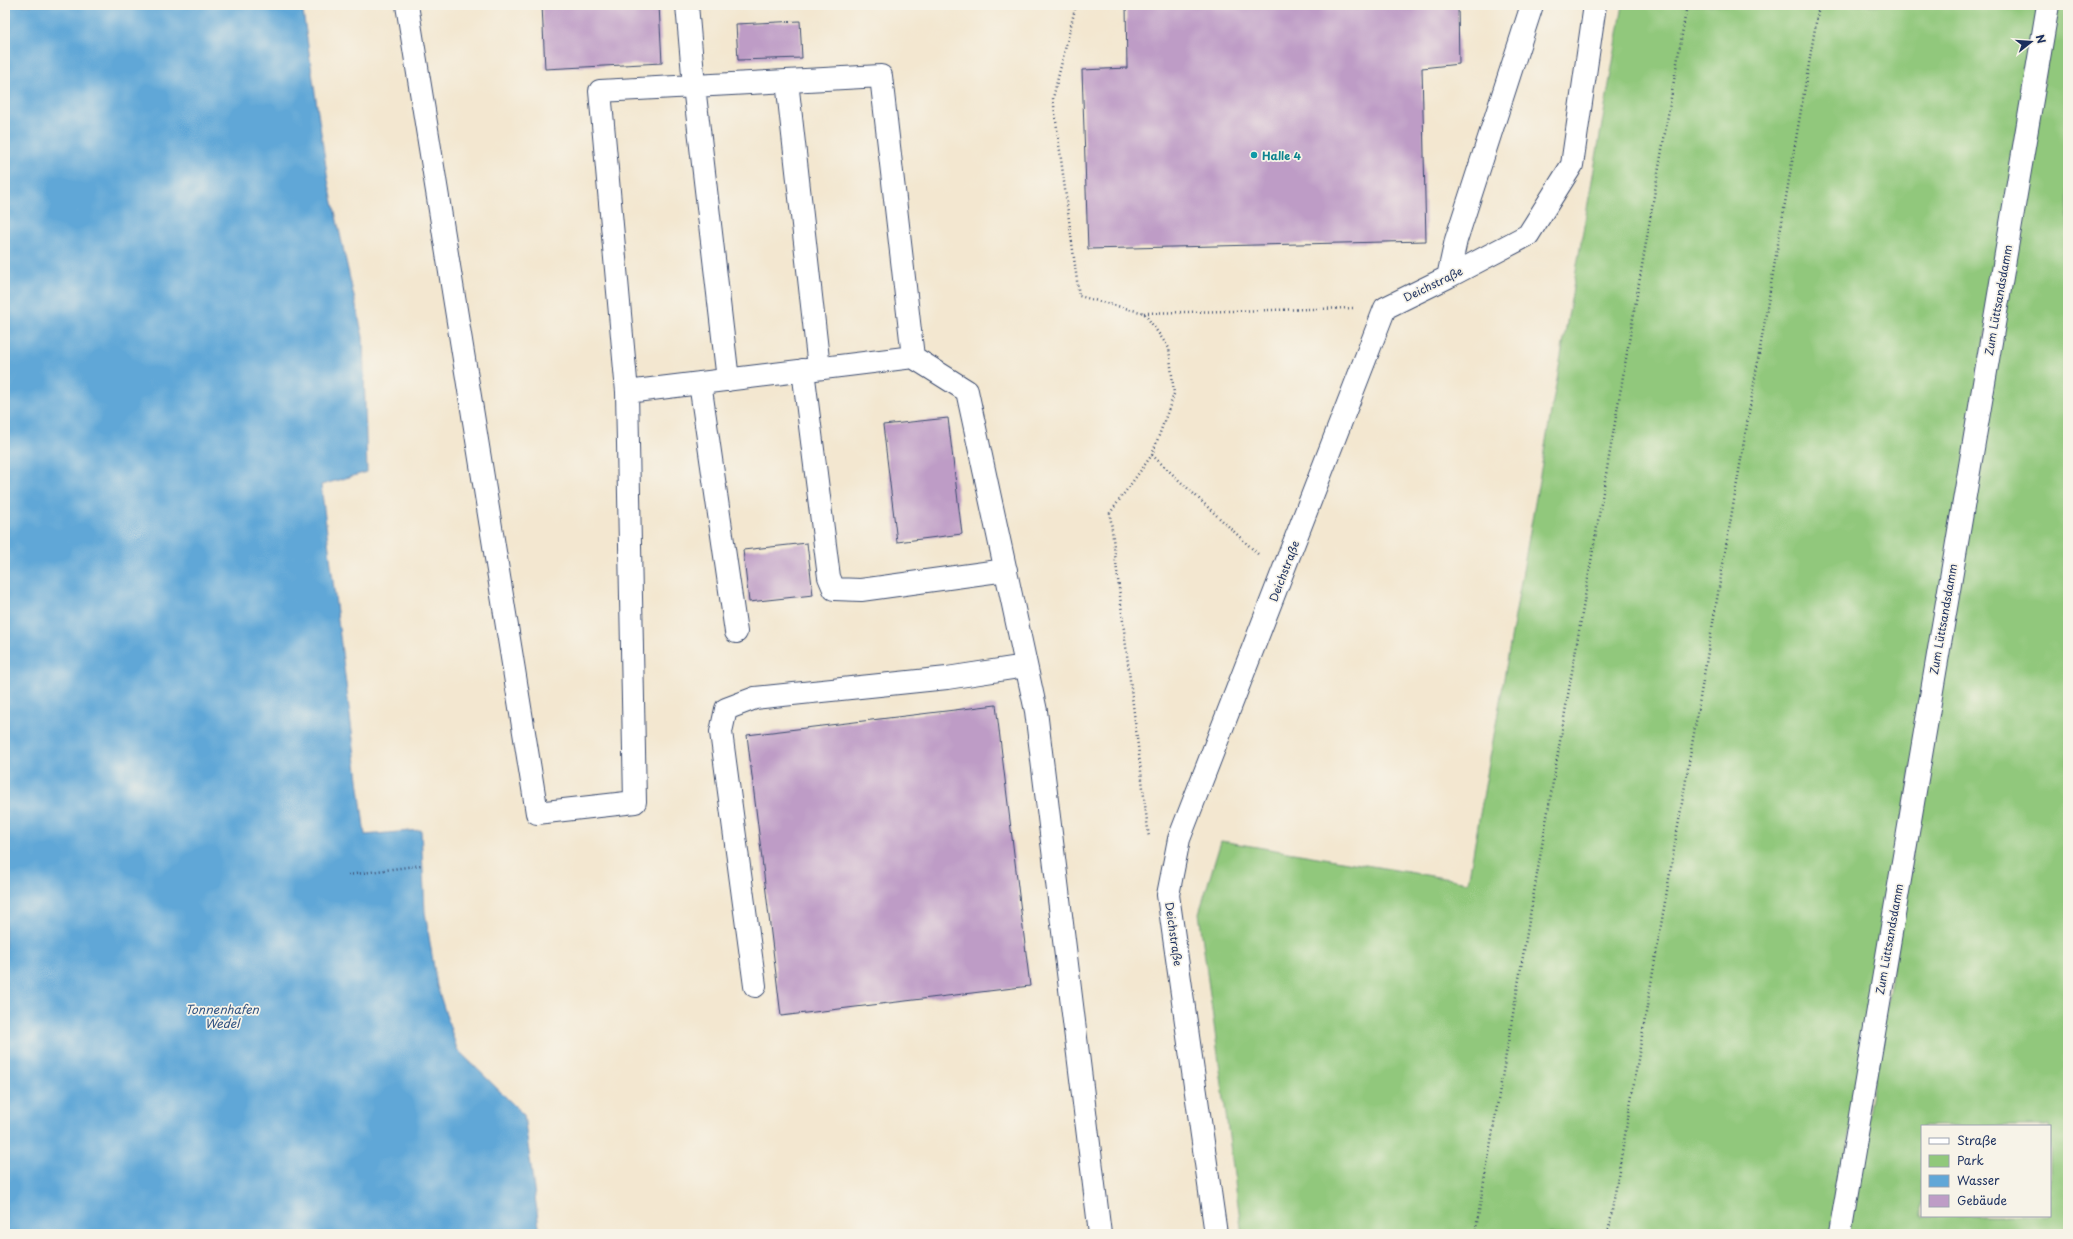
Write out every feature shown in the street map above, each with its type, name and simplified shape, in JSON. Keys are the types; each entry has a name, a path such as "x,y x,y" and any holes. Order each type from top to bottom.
{"street":[{"path":"407,5 537,813 635,802 626,392 600,91 881,76 913,357"},
{"path":"687,5 694,86 728,380"},
{"path":"1448,277 1456,240 1532,5"},
{"name":"Deichstraße","path":"1216,1234 1168,895 1179,839 1385,308 1528,235 1572,165 1595,5"},
{"name":"Zum Lüttsandsdamm","path":"1840,1234 2048,5"},
{"path":"787,81 829,577 834,589 861,590 1006,570"},
{"path":"626,392 913,357 967,390 1036,711 1100,1234"},
{"path":"700,383 736,632"},
{"path":"755,986 721,732 726,709 756,698 947,678 1026,666"}],"path":[{"path":"1076,5 1053,98 1079,296 1144,312 1385,308"},
{"path":"1475,1234 1687,5"},
{"path":"1608,1234 1819,5"},
{"path":"1144,312 1169,348 1174,394 1152,455 1110,513 1151,845"},
{"path":"1152,455 1282,576"},
{"path":"348,875 422,865"}],"green space":[{"path":"1623,5 2041,5 1833,1234 1242,1234 1199,913 1221,841 1468,882"},
{"path":"2056,5 2068,5 2068,1234 1848,1234"}],"water":[{"name":"Tonnenhafen Wedel","path":"5,5 302,5 328,180 363,337 367,472 321,485 365,835 421,830 425,912 437,986 457,1049 524,1115 540,1234 5,1234"}],"building":[{"path":"542,5 659,5 662,63 545,69"},
{"name":"Halle 4","path":"1126,5 1458,5 1459,64 1422,68 1426,241 1088,249 1082,70 1127,68"},
{"path":"800,21 802,58 738,60 736,24"},
{"path":"948,418 962,534 897,542 883,425"},
{"path":"807,543 813,595 749,602 743,550"},
{"path":"996,705 1030,986 781,1016 747,735"}],"place":[{"name":"Halle 4","path":"1254,155"}]}
